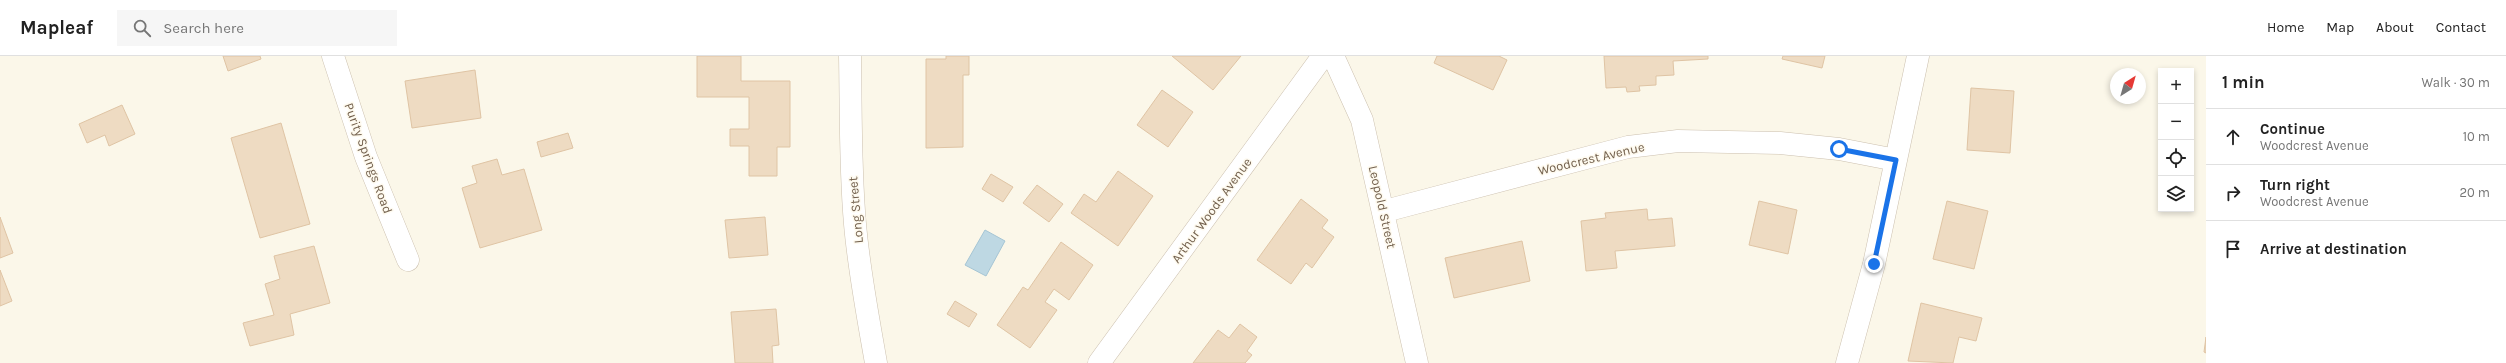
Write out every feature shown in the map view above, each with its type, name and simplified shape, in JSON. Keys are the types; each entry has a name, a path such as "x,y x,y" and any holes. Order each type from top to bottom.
{"street":[{"name":"Purity Springs Road","path":"333,56 366,157 408,260"},
{"name":"Long Street","path":"850,56 851,173 855,225 863,291 876,363"},
{"name":"Arthur Woods Avenue","path":"1099,363 1323,56"},
{"name":"Leopold Street","path":"1333,56 1362,120 1385,211 1417,363"},
{"path":"1847,363 1874,264 1918,56"},
{"name":"Woodcrest Avenue","path":"1385,211 1628,147 1678,141 1780,143 1839,149 1896,160"}],"water":[{"path":"985,230 1005,241 986,276 965,265"}],"building":[{"path":"223,56 260,56 261,59 228,71"},
{"path":"697,56 741,56 741,81 790,81 790,147 777,147 777,176 749,176 749,146 730,146 730,129 749,129 749,97 697,97"},
{"path":"946,56 969,56 969,75 963,75 963,147 926,148 926,59 946,59"},
{"path":"1172,56 1241,56 1213,90"},
{"path":"1437,56 1499,56 1507,60 1493,90 1434,63"},
{"path":"1604,56 1708,56 1708,59 1673,61 1674,75 1656,76 1656,85 1639,86 1640,91 1627,92 1626,87 1606,88"},
{"path":"1783,56 1825,56 1822,68 1782,59"},
{"path":"475,70 481,118 412,128 405,81"},
{"path":"1971,88 2014,91 2010,153 1967,150"},
{"path":"1162,90 1193,112 1168,147 1137,125"},
{"path":"122,105 135,134 109,146 105,135 87,143 79,124"},
{"path":"281,123 310,224 260,238 231,138"},
{"path":"568,133 573,148 541,157 537,142"},
{"path":"497,159 502,175 524,169 542,230 480,248 462,188 477,183 472,166"},
{"path":"1118,171 1153,196 1118,246 1071,213 1084,194 1096,202"},
{"path":"991,174 1013,187 1003,202 982,189"},
{"path":"1037,185 1063,204 1049,222 1023,203"},
{"path":"1301,199 1328,220 1322,228 1334,237 1312,268 1306,263 1291,284 1257,260"},
{"path":"1759,201 1797,210 1788,254 1749,245"},
{"path":"1947,201 1988,211 1974,269 1933,259"},
{"path":"1647,209 1648,220 1672,218 1675,246 1615,251 1617,268 1586,271 1581,221 1606,218 1605,213"},
{"path":"0,217 13,253 0,258"},
{"path":"765,217 768,255 729,258 725,220"},
{"path":"1522,241 1530,281 1454,298 1445,258"},
{"path":"1061,242 1093,265 1069,300 1054,289 1045,302 1057,310 1030,348 997,325 1023,287 1028,290"},
{"path":"314,246 330,303 290,314 294,335 250,346 243,323 274,315 265,284 280,279 274,256"},
{"path":"0,270 12,301 0,306"},
{"path":"955,301 977,314 969,327 947,314"},
{"path":"1921,303 1982,318 1976,341 1959,337 1953,363 1908,361"},
{"path":"776,309 779,345 772,346 773,363 735,363 731,312"},
{"path":"1240,324 1257,337 1247,351 1252,355 1245,363 1193,363 1218,330 1229,338"},
{"path":"2206,337 2206,353 2204,352"}],"route":[{"path":"1839,149 1896,160 1874,264"}]}
